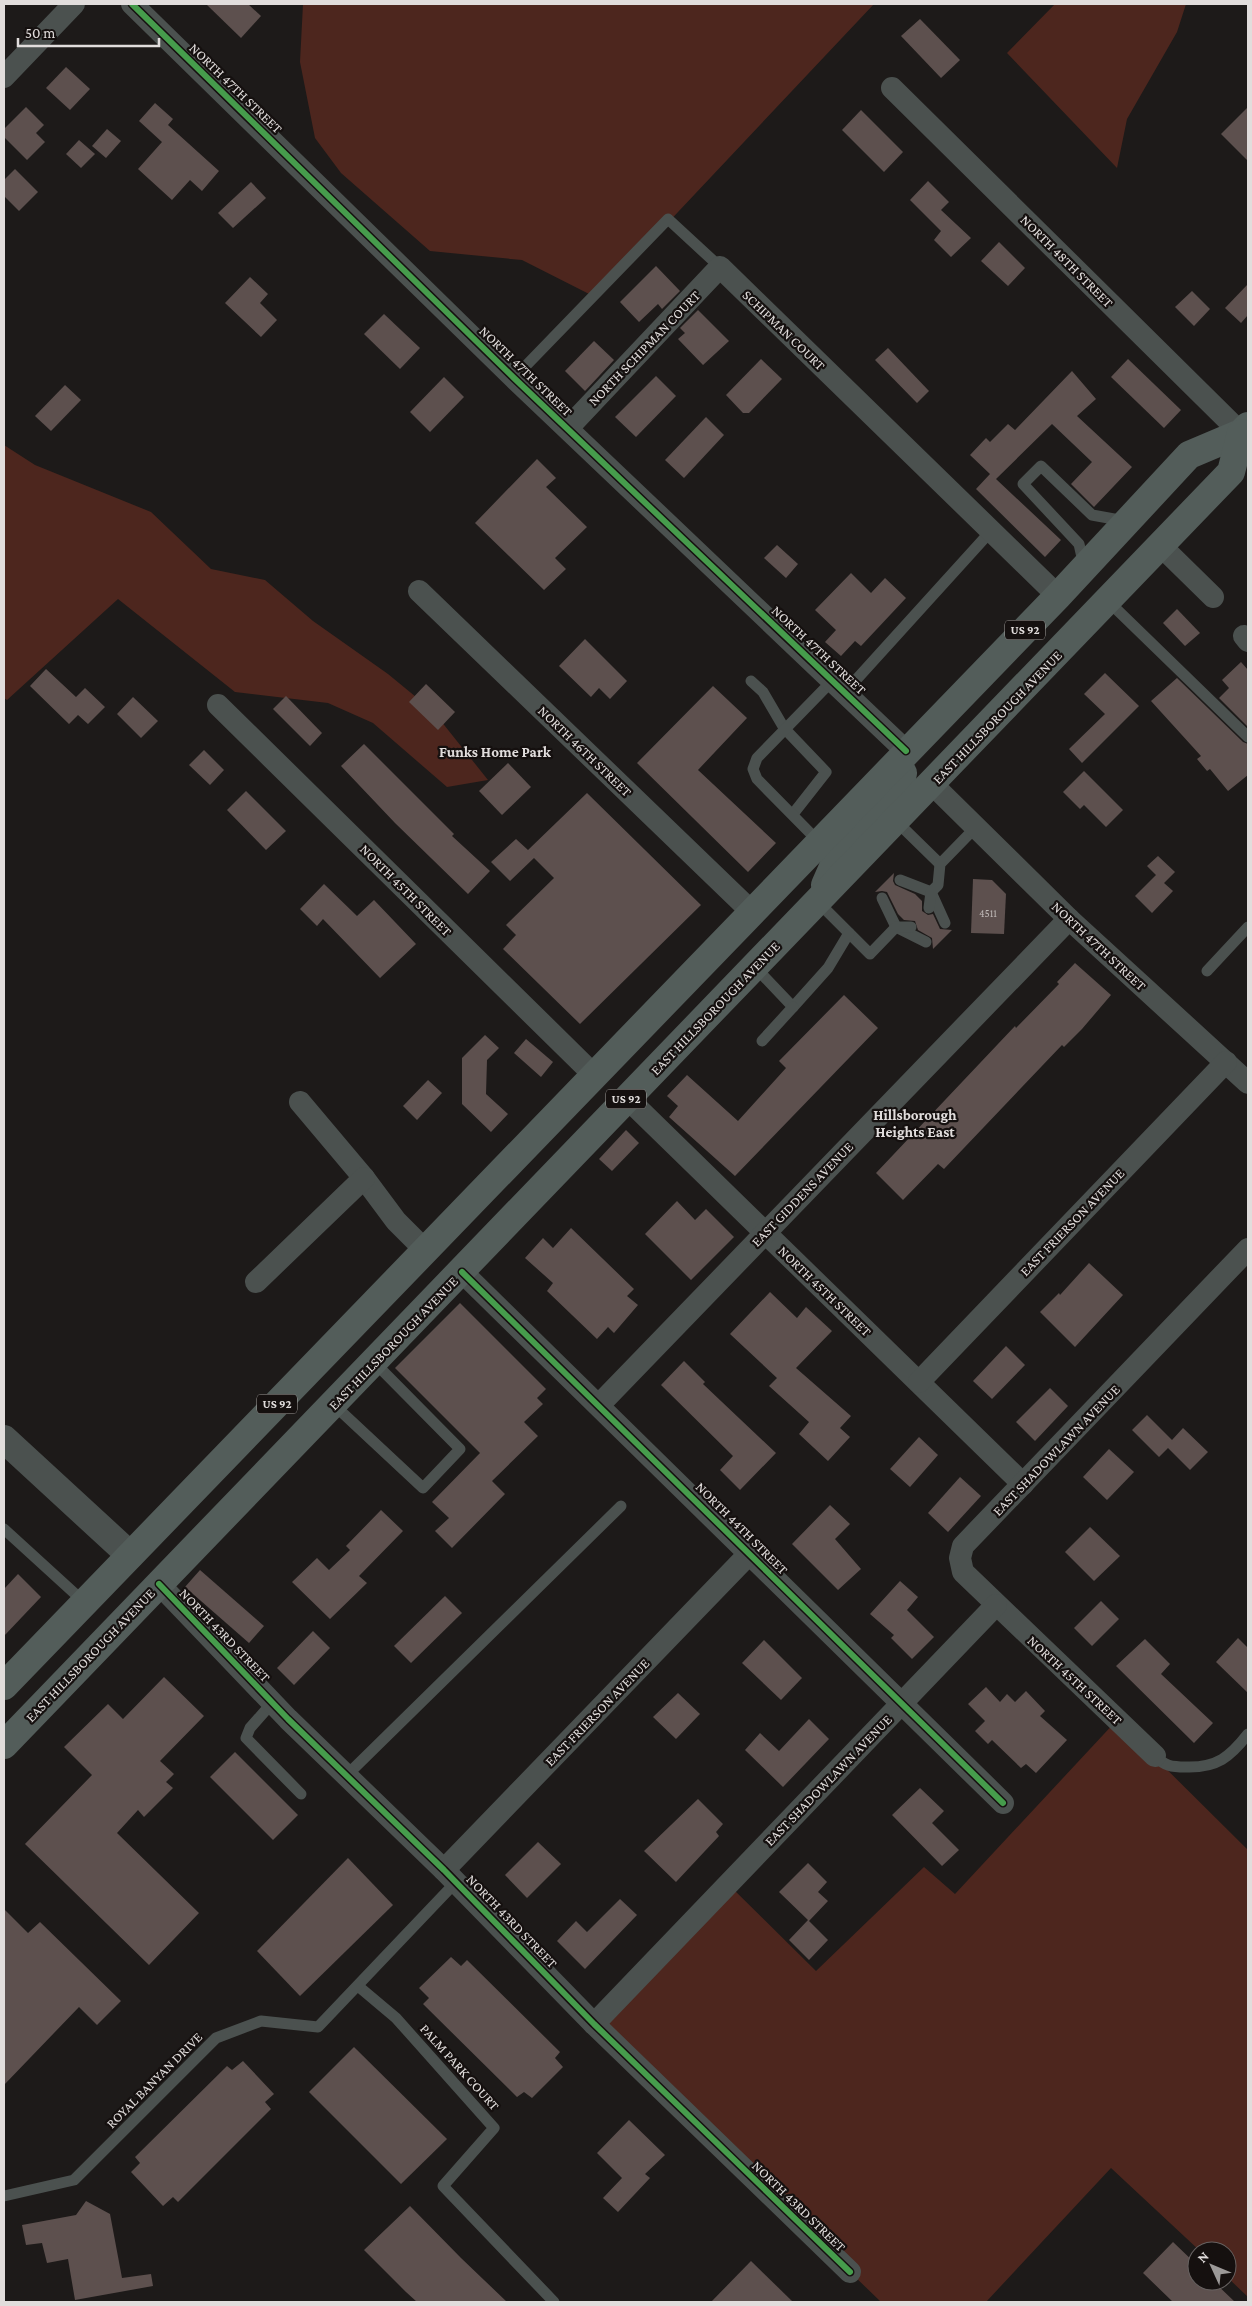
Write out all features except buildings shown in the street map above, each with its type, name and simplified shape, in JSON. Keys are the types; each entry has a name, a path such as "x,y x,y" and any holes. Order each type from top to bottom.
{"main road":[{"name":"US 92","path":"4,1686 906,751 1058,596 1189,455 1246,433"},
{"name":"EAST HILLSBOROUGH AVENUE","path":"4,1745 1232,472 1246,433"},
{"path":"932,784 936,744 1033,644 1058,596"},
{"path":"818,902 839,852 901,783 906,751"},
{"path":"159,1584 153,1556 174,1535 174,1511"},
{"path":"113,1632 113,1598 133,1577 130,1555"}],"street":[{"path":"4,77 74,4"},
{"name":"NORTH 47TH STREET","path":"132,4 514,378 906,751"},
{"name":"NORTH 48TH STREET","path":"892,88 1246,433"},
{"name":"NORTH SCHIPMAN COURT","path":"568,428 720,267"},
{"name":"SCHIPMAN COURT","path":"720,267 1058,596"},
{"path":"1161,546 1213,597"},
{"name":"NORTH 46TH STREET","path":"419,591 752,912"},
{"name":"NORTH 45TH STREET","path":"218,705 594,1075"},
{"name":"NORTH 47TH STREET","path":"932,784 1069,919 1248,1083"},
{"name":"EAST GIDDENS AVENUE","path":"599,1405 1069,919"},
{"name":"EAST FRIERSON AVENUE","path":"919,1382 1226,1062"},
{"name":"NORTH 45TH STREET","path":"627,1098 1023,1484"},
{"path":"300,1102 364,1178 396,1221 425,1250"},
{"path":"256,1282 364,1178"},
{"name":"EAST SHADOWLAWN AVENUE","path":"594,2024 996,1605 964,1572 960,1558 963,1546 1248,1250"},
{"name":"NORTH 44TH STREET","path":"462,1272 1003,1803"},
{"path":"6,1445 130,1555"},
{"name":"EAST FRIERSON AVENUE","path":"450,1876 750,1554"},
{"name":"NORTH 43RD STREET","path":"159,1584 272,1703 450,1876 594,2024 850,2272"},
{"name":"NORTH 45TH STREET","path":"996,1605 1155,1756"}],"lane":[{"name":"SCHIPMAN COURT","path":"514,378 668,219 720,267"},
{"path":"1084,568 1079,544 1023,484 1041,466 1092,515 1127,521"},
{"path":"819,842 757,779 753,769 757,758 784,728 838,686 991,531"},
{"path":"1108,601 1248,737"},
{"path":"751,681 763,692 784,728 826,772 793,814"},
{"path":"896,822 940,864"},
{"path":"929,908 931,892 938,885 940,864 976,827"},
{"path":"900,880 931,892 945,923"},
{"path":"915,894 931,892"},
{"path":"882,898 896,927 926,942"},
{"path":"818,902 870,954 896,927 897,913"},
{"path":"896,927 911,927"},
{"path":"1207,971 1248,927"},
{"path":"762,1042 828,968 849,933"},
{"path":"755,967 793,1007"},
{"path":"333,1404 423,1488 460,1449 374,1362"},
{"path":"346,1776 621,1506"},
{"path":"4,1529 84,1602"},
{"path":"272,1703 250,1728 246,1738 301,1794"},
{"path":"1155,1756 1170,1767 1199,1768 1213,1766 1222,1760 1248,1734"},
{"name":"ROYAL BANYAN DRIVE","path":"4,2196 74,2180 216,2038 260,2021 318,2028 358,1986 450,1876"},
{"name":"PALM PARK COURT","path":"358,1986 396,2018 494,2128 443,2186 554,2302"}],"shaded area":[{"path":"303,4 874,4 597,298 522,260 430,251 341,173 315,138 300,62"},
{"path":"1055,4 1186,4 1177,32 1127,119 1117,168 1007,53"},
{"path":"4,445 35,465 151,512 211,569 265,580 313,621 388,674 433,711 488,780 447,787 373,723 328,703 235,692 118,599 7,700 4,698"},
{"path":"1117,1720 1248,1850 1248,2297 1237,2287 1237,2241 1189,2241 1111,2168 986,2302 881,2302 594,2024 728,1884 816,1971 924,1867 955,1894"}],"cycle path":[{"path":"132,4 514,378 906,751"},
{"path":"462,1272 1003,1803"},
{"path":"159,1584 288,1719 444,1870 594,2024 850,2272"}],"district":[{"name":"Funks Home Park","path":"495,752"},
{"name":"Hillsborough Heights East","path":"915,1124"}]}
